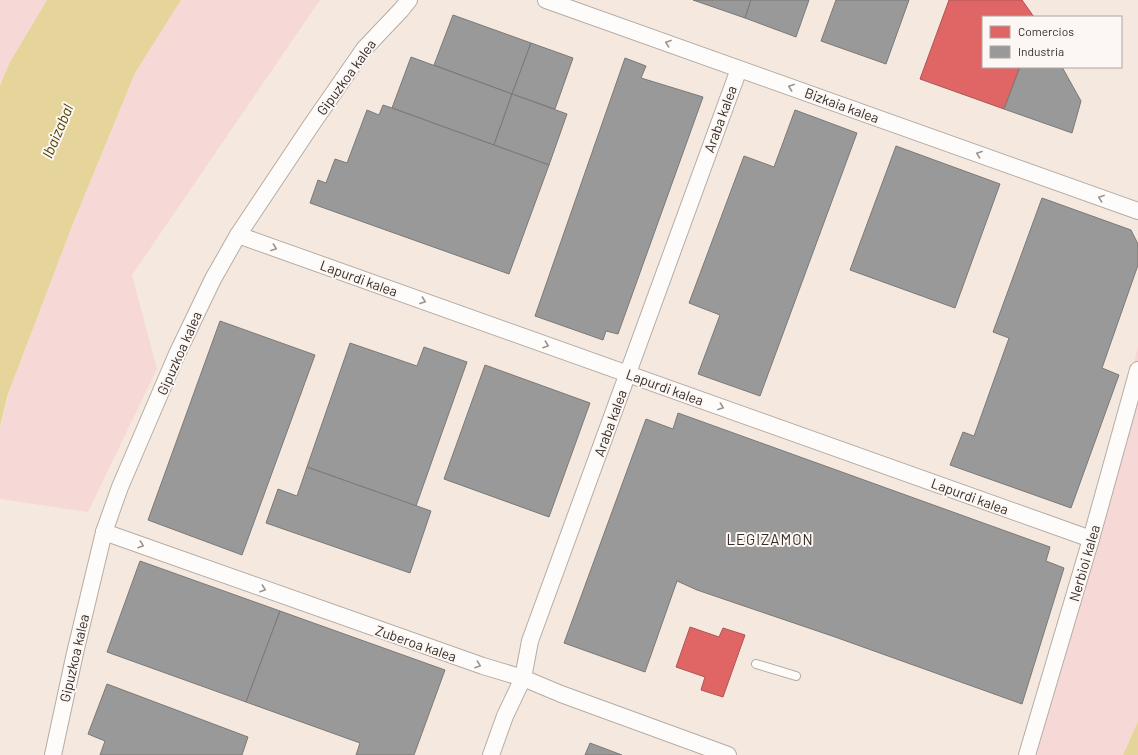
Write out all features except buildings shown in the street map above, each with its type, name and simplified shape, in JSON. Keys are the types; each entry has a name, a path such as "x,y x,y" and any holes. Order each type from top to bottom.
{"street":[{"name":"Gipuzkoa kalea","path":"53,755 75,653 104,532 120,487 177,354 213,279 238,235 364,49 409,0"},
{"name":"Bizkaia kalea","path":"546,0 1138,211"},
{"name":"Araba kalea","path":"491,755 505,716 523,678 530,641 739,68"},
{"name":"Lapurdi kalea","path":"238,235 1092,539"},
{"name":"Nerbioi kalea","path":"1027,755 1092,539 1138,370"},
{"name":"Zuberoa kalea","path":"104,532 475,664 523,678 561,694 728,755"}],"lane":[{"path":"756,664 796,676"}],"shaded area":[{"path":"0,0 47,0 10,62 0,84"},
{"path":"181,0 320,0 132,275 157,369 88,512 0,499 0,429 10,389 74,221 135,73"},
{"path":"1138,346 1138,721 1123,755 1018,755 1091,539"}],"water":[{"name":"Ibaizabal","path":"47,0 181,0 135,73 74,221 8,394 0,427 0,85 10,62"},
{"path":"1138,721 1138,755 1123,755"}],"district":[{"name":"LEGIZAMON","path":"770,539"}]}
